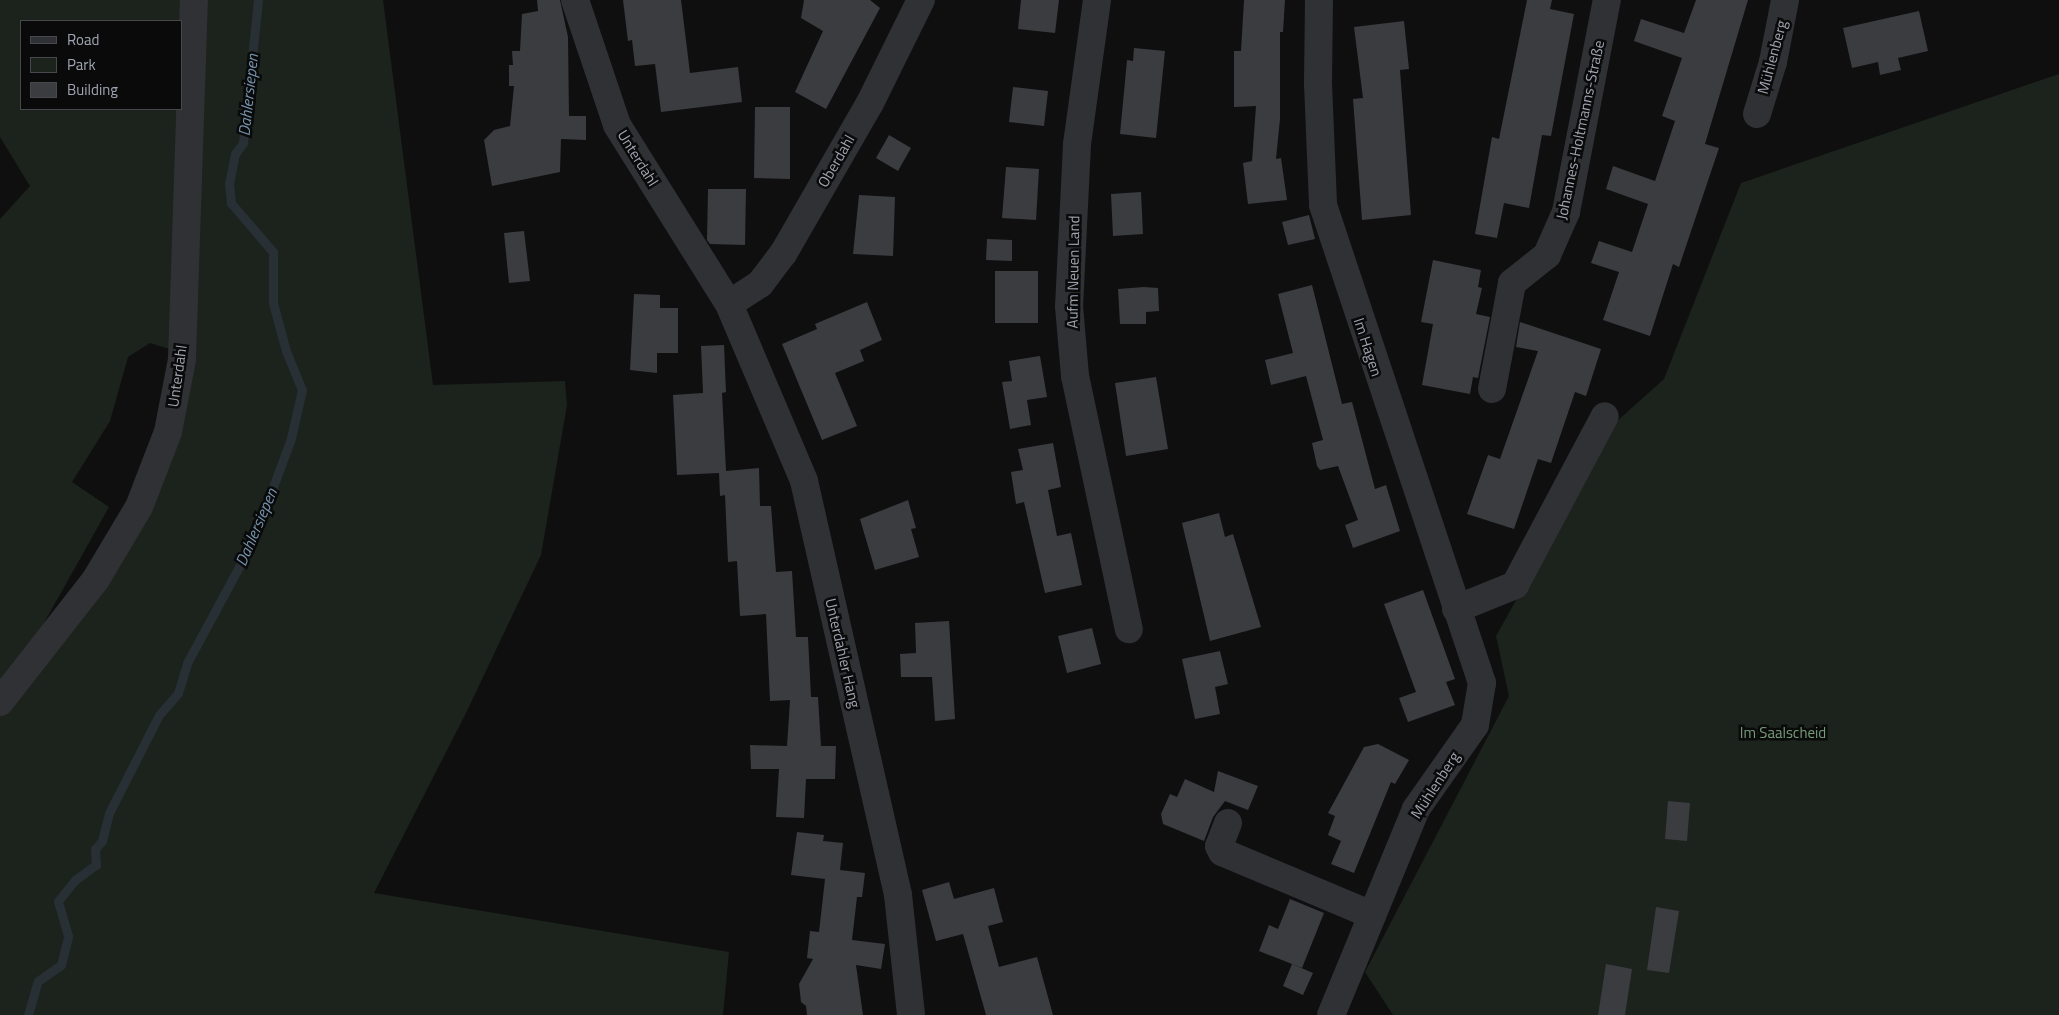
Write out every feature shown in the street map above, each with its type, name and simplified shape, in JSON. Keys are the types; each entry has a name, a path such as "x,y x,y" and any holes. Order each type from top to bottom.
{"street":[{"name":"Unterdahl","path":"0,702 96,579 139,507 168,432 182,359 194,0"},
{"name":"Unterdahl","path":"575,0 617,125 729,304"},
{"name":"Oberdahl","path":"729,304 760,284 783,254 870,103 921,0"},
{"name":"Aufm Neuen Land","path":"1096,0 1077,144 1069,306 1075,376 1129,629"},
{"name":"Im Hagen","path":"1319,0 1318,84 1323,205 1482,683"},
{"name":"Johannes-Holtmanns-Straße","path":"1492,389 1512,283 1547,255 1566,212 1607,0"},
{"name":"Mühlenberg","path":"1756,114 1773,62 1785,0"},
{"name":"Unterdahler Hang","path":"729,304 804,481 898,895 911,1015"},
{"path":"1456,609 1515,586 1605,416"},
{"name":"Mühlenberg","path":"1331,1015 1416,809 1475,725 1482,683"},
{"path":"1228,823 1219,846 1222,852 1372,915"}],"green space":[{"path":"0,0 383,0 433,385 565,381 567,405 541,555 466,713 374,893 729,952 723,1015 0,1015 0,219 30,186 0,137","holes":["150,343 186,354 139,507 30,648 109,507 72,482 110,421 128,357"]},
{"name":"Im Saalscheid","path":"2059,74 2059,1015 1393,1015 1365,972 1509,696 1496,636 1616,422 1664,379 1741,183"}],"building":[{"path":"537,0 560,0 568,37 569,116 586,116 586,140 561,139 560,172 492,186 484,140 494,130 510,126 514,86 509,86 509,65 513,65 512,51 520,51 522,14 538,11"},
{"path":"623,0 681,0 690,73 738,67 742,102 661,112 655,64 635,66 632,40 628,41"},
{"path":"804,0 870,0 880,8 826,109 795,92 823,31 801,18"},
{"path":"1021,0 1059,0 1055,33 1018,29"},
{"path":"1244,0 1285,0 1283,32 1280,32 1280,119 1276,159 1281,158 1287,200 1248,204 1243,163 1252,161 1256,106 1234,107 1234,51 1241,51"},
{"path":"1527,0 1552,0 1550,9 1574,14 1551,136 1542,135 1529,208 1504,203 1497,238 1475,234 1492,137 1499,139"},
{"path":"1696,0 1748,0 1705,144 1719,148 1679,267 1673,264 1650,336 1603,320 1619,272 1591,263 1599,241 1632,252 1648,204 1606,189 1613,166 1655,181 1675,121 1662,116 1682,58 1634,41 1641,19 1684,33"},
{"path":"1919,11 1928,51 1898,58 1901,70 1880,75 1878,62 1852,68 1843,28"},
{"path":"1404,21 1409,69 1400,70 1411,215 1362,220 1353,99 1363,98 1354,27"},
{"path":"1134,48 1165,51 1156,138 1120,134 1127,60 1133,61"},
{"path":"1013,87 1048,91 1044,126 1009,122"},
{"path":"755,107 790,107 790,179 754,178"},
{"path":"889,135 911,148 898,171 876,158"},
{"path":"1006,167 1039,169 1036,220 1002,218"},
{"path":"708,189 746,189 745,245 710,244 707,240"},
{"path":"1141,192 1143,234 1113,236 1111,194"},
{"path":"859,195 895,197 893,256 853,254"},
{"path":"1309,215 1315,239 1288,245 1282,222"},
{"path":"524,231 530,281 509,283 504,233"},
{"path":"987,239 1012,240 1012,261 986,260"},
{"path":"1433,260 1481,270 1478,287 1482,288 1476,314 1490,317 1478,378 1473,377 1470,394 1422,385 1433,324 1421,322"},
{"path":"995,271 1038,271 1038,323 995,323"},
{"path":"1312,285 1342,404 1352,402 1375,489 1386,485 1400,531 1353,548 1345,525 1358,520 1338,466 1320,470 1317,466 1312,443 1323,440 1306,376 1271,385 1265,360 1293,353 1278,294"},
{"path":"1158,288 1159,311 1146,312 1146,324 1120,324 1118,289"},
{"path":"634,294 660,295 660,308 678,308 678,353 657,353 657,373 630,370"},
{"path":"867,302 882,340 860,350 864,361 835,373 857,426 822,440 782,344 817,329 815,324"},
{"path":"1520,322 1601,349 1586,396 1575,392 1551,463 1538,459 1514,529 1467,514 1488,455 1500,459 1538,351 1516,347"},
{"path":"724,345 726,392 722,393 726,471 759,468 760,506 771,506 776,572 792,571 796,637 808,637 811,697 818,697 821,746 836,746 835,779 806,779 804,818 776,817 779,769 751,769 750,745 787,746 790,700 770,701 766,614 740,616 737,561 728,562 725,495 720,496 719,473 677,475 673,395 703,393 701,346"},
{"path":"1040,356 1047,397 1027,400 1031,425 1010,429 1002,382 1012,381 1009,361"},
{"path":"1156,377 1168,449 1126,456 1115,383"},
{"path":"1053,443 1061,487 1048,490 1057,536 1071,533 1082,585 1045,593 1024,502 1016,504 1011,472 1023,470 1018,449"},
{"path":"908,500 916,528 911,529 919,557 875,570 860,519"},
{"path":"1219,513 1225,537 1233,534 1261,627 1210,641 1182,523"},
{"path":"1423,590 1455,679 1446,682 1455,705 1408,722 1399,698 1416,692 1384,604"},
{"path":"949,621 955,719 935,721 932,677 901,677 900,654 916,653 915,623"},
{"path":"1092,628 1101,664 1067,673 1058,636"},
{"path":"1220,651 1228,684 1215,687 1220,714 1195,719 1182,659"},
{"path":"1378,744 1409,760 1395,784 1391,782 1354,873 1331,864 1341,841 1328,835 1335,816 1328,813 1364,747"},
{"path":"1218,771 1258,786 1248,810 1225,801 1213,817 1204,841 1163,824 1161,814 1170,794 1177,797 1185,779 1214,792"},
{"path":"1668,801 1690,803 1687,841 1665,839"},
{"path":"797,832 824,835 823,841 843,843 840,870 865,873 862,897 857,897 852,940 885,944 881,969 856,965 863,1015 807,1015 806,1006 801,1002 799,984 813,959 807,958 810,931 819,932 825,879 791,875"},
{"path":"949,882 954,899 994,888 1003,922 988,926 999,967 1037,957 1053,1015 986,1015 963,934 936,941 922,890"},
{"path":"1290,899 1324,913 1302,968 1259,951 1269,925 1278,929"},
{"path":"1656,907 1679,911 1669,973 1647,970"},
{"path":"1292,964 1313,973 1303,995 1283,986"},
{"path":"1606,964 1632,969 1625,1015 1598,1015"}],"waterway":[{"name":"Dahlersiepen","path":"28,1015 38,981 61,965 68,936 58,901 75,880 96,865 95,849 102,841 109,813 159,715 178,693 187,663 253,541 291,438 302,390 286,351 273,303 273,252 231,203 229,184 235,154 243,143 258,0"}]}
